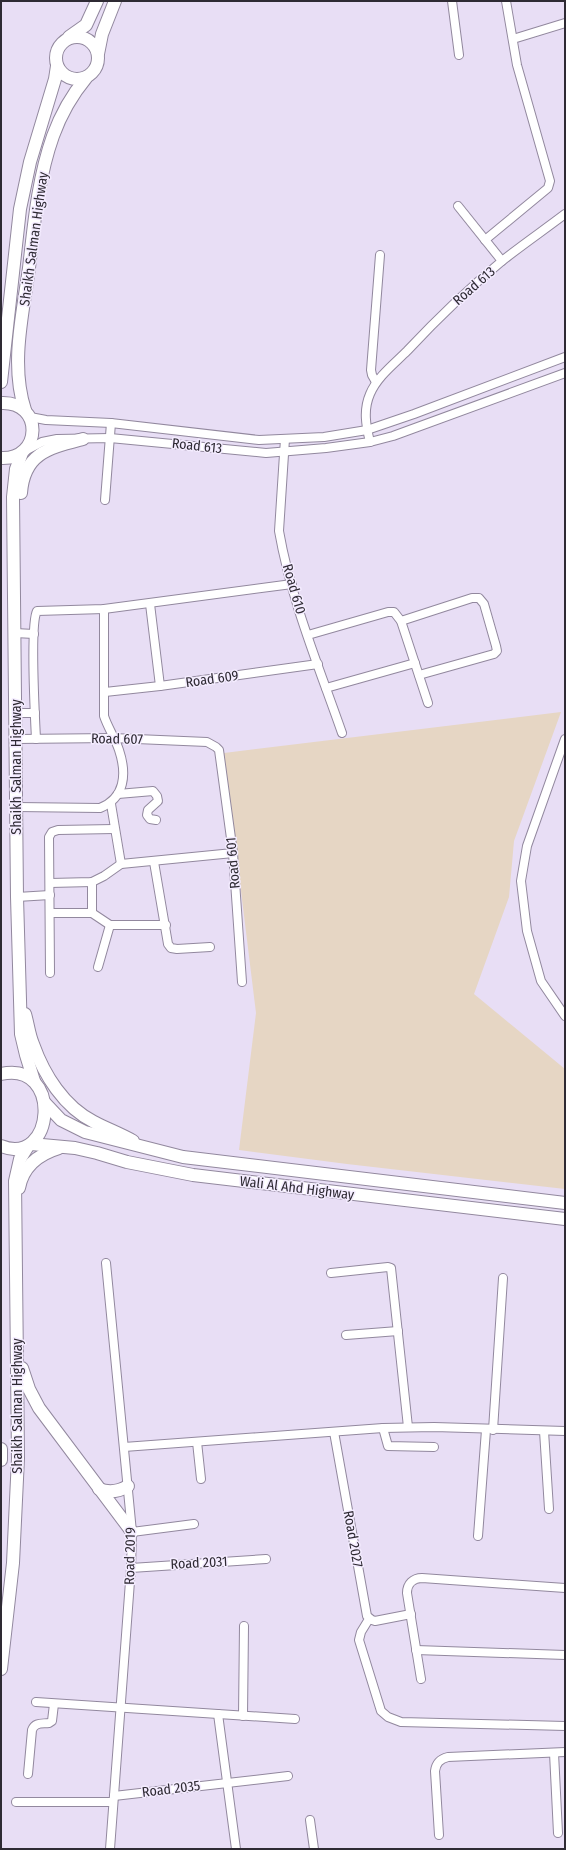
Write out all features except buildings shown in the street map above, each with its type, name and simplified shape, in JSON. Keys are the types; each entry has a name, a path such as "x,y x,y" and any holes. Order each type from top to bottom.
{"main road":[{"path":"97,1 86,25 61,43 56,53 57,66 62,73 69,78 77,80 86,78 96,68 102,34 115,1"},
{"path":"67,39 82,37 89,40 95,46 98,54"},
{"name":"Shaikh Salman Highway","path":"1,382 2,361 20,209 30,162 55,79 57,66"},
{"name":"Shaikh Salman Highway","path":"1,1668 11,1584 18,1458 18,1354 14,1223 16,1174 20,1159 39,1134 44,1123 45,1103 39,1088 34,1081 26,1055 21,1034 19,995 13,519 16,469 32,435 32,422 20,395 18,363 37,205 44,166 53,136 68,101 86,78"},
{"path":"1,403 18,404 27,413"},
{"path":"13,519 20,501 22,480 34,459 40,453 53,447 83,439"},
{"path":"1,458 11,458 24,452"},
{"path":"19,995 32,1043 40,1061 54,1086 67,1102 77,1111 94,1122 152,1150"},
{"path":"1,1074 10,1072 23,1074 34,1081"},
{"name":"Wali Al Ahd Highway","path":"45,1103 61,1120 85,1132 183,1157 565,1202"},
{"name":"Wali Al Ahd Highway","path":"1,1146 12,1150 30,1145 75,1148 127,1162 194,1175 565,1219"},
{"path":"14,1223 20,1183 26,1170 35,1160 47,1152 60,1148 75,1148"},
{"path":"18,1354 28,1389 39,1408 132,1532"},
{"name":"Shaikh Salman Highway","path":"1,1449 1,1460"},
{"path":"99,1489 110,1492 123,1489 128,1486"}],"street":[{"path":"452,1 459,55"},
{"path":"485,240 548,188 550,181 517,65 506,1"},
{"path":"513,39 565,23"},
{"path":"458,206 502,261"},
{"name":"Road 613","path":"370,442 367,430 367,402 376,382 436,320 502,261 565,214"},
{"path":"376,382 371,370 380,255"},
{"name":"Road 613","path":"27,413 46,420 111,423 259,440 324,437 367,430 414,414 565,357"},
{"name":"Road 613","path":"24,452 42,442 57,439 110,438 251,452 283,452 370,442 393,436 565,373"},
{"path":"105,500 111,423"},
{"name":"Road 610","path":"285,439 279,532 292,584 342,733"},
{"path":"36,739 34,634 35,614 37,611 104,610 292,584"},
{"path":"401,621 472,598 479,598 484,604 497,651 494,654 419,675"},
{"path":"150,604 160,686"},
{"path":"17,807 100,808 111,804 122,789 122,765 119,750 104,716 104,610"},
{"path":"308,635 388,612 394,612 401,621 428,703"},
{"path":"15,633 34,634"},
{"path":"326,688 415,663"},
{"name":"Road 609","path":"105,692 160,686 318,664"},
{"path":"16,713 35,713"},
{"name":"Road 607","path":"16,739 113,738 208,742 216,747"},
{"path":"565,739 527,846 521,881 527,931 541,981 565,1016"},
{"name":"Road 601","path":"216,747 219,750 234,853 242,982"},
{"path":"118,794 153,791 158,796 158,801 148,810 148,815 150,819 156,820"},
{"path":"111,804 121,864"},
{"path":"50,973 49,837 52,832 58,830 114,829"},
{"path":"50,883 92,882 104,876 121,864 154,862 234,853"},
{"path":"154,862 166,925 168,944 171,948 210,947"},
{"path":"92,882 92,913"},
{"path":"17,898 50,895"},
{"path":"50,913 92,913 110,925 166,925"},
{"path":"98,967 110,925"},
{"name":"Road 2019","path":"106,1263 132,1532 131,1568 119,1708 110,1849"},
{"path":"331,1273 390,1267 408,1427"},
{"path":"478,1536 503,1278"},
{"path":"346,1335 398,1331"},
{"path":"124,1447 408,1427 565,1432"},
{"path":"383,1428 388,1446 434,1447"},
{"path":"544,1431 549,1509"},
{"name":"Road 2027","path":"334,1432 366,1613 369,1619"},
{"path":"197,1442 201,1479"},
{"path":"132,1532 194,1524"},
{"name":"Road 2031","path":"131,1568 266,1559"},
{"path":"421,1679 407,1589 411,1582 418,1578 565,1588"},
{"path":"411,1614 376,1621 369,1619 361,1632 359,1640 378,1706 388,1718 401,1722 565,1726"},
{"path":"243,1716 244,1626"},
{"path":"416,1650 565,1654"},
{"path":"36,1702 295,1719"},
{"path":"28,1774 32,1730 37,1724 49,1724 52,1721 54,1704"},
{"path":"218,1714 236,1849"},
{"path":"439,1835 436,1771 440,1760 448,1757 565,1752"},
{"path":"554,1753 558,1833"},
{"name":"Road 2035","path":"16,1802 114,1799 227,1782 288,1776"},
{"path":"310,1820 314,1849"}],"shaded area":[{"path":"561,712 514,841 509,897 474,994 565,1069 565,1189 239,1150 256,1013 224,753"}]}
